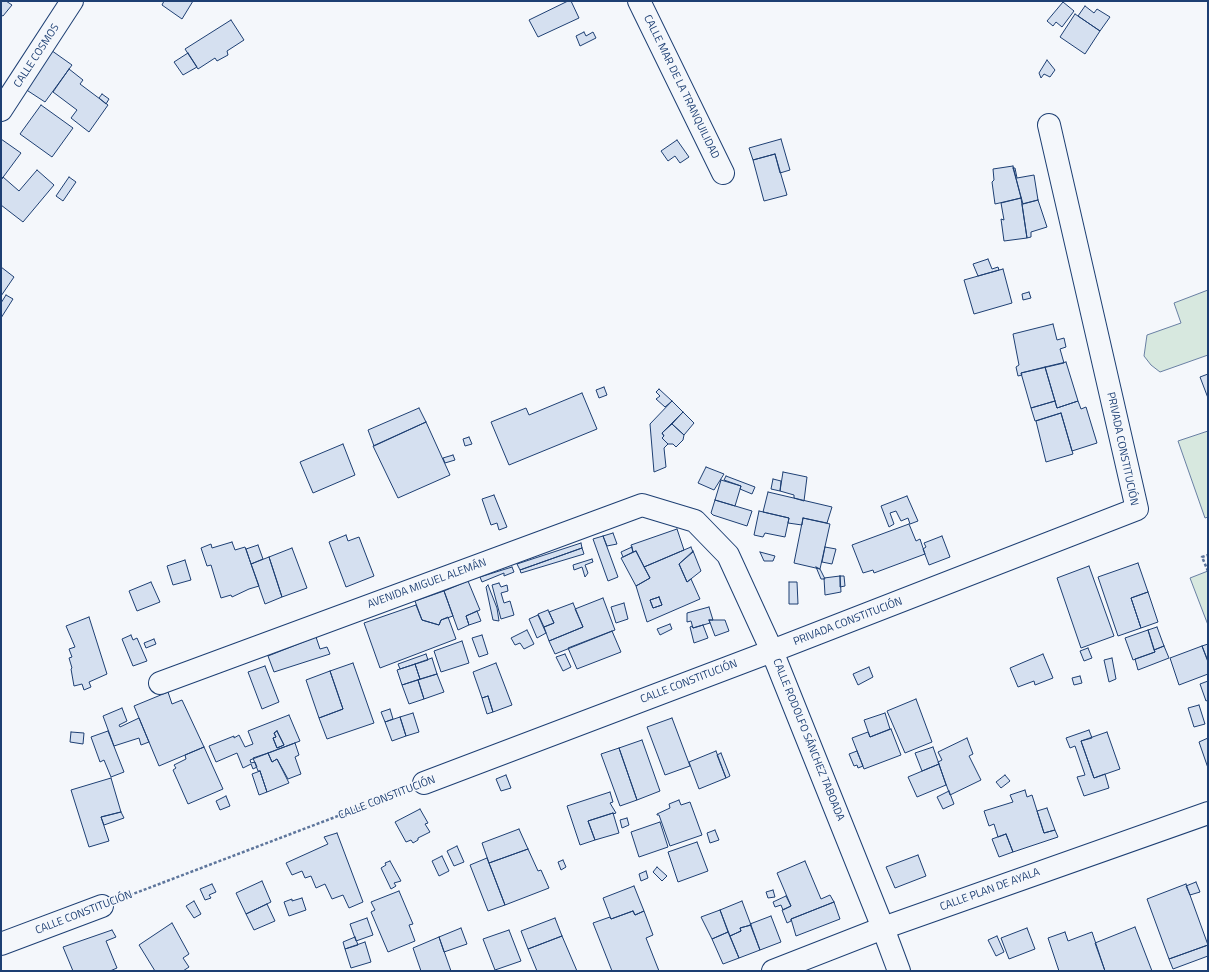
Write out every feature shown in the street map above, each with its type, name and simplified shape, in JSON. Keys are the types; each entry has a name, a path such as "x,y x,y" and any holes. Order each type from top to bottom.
{"street":[{"name":"CALLE COSMOS","path":"1,110 72,1"},
{"name":"CALLE MAR DE LA TRANQUILIDAD","path":"639,1 723,173"},
{"name":"PRIVADA CONSTITUCIÓN","path":"772,651 1137,509 1049,125"},
{"name":"AVENIDA MIGUEL ALEMÁN","path":"160,683 642,505 696,521"},
{"name":"CALLE RODOLFO SÁNCHEZ TABOADA","path":"696,521 728,556 772,651 899,971"},
{"name":"CALLE CONSTITUCIÓN","path":"424,783 772,651"},
{"name":"CALLE PLAN DE AYALA","path":"773,971 883,928 1208,813"},
{"name":"CALLE CONSTITUCIÓN","path":"1,944 102,906"}],"path":[{"path":"1208,555 1202,558 1208,571"},
{"name":"CALLE CONSTITUCIÓN","path":"102,906 424,783"}],"shaded area":[{"path":"1208,290 1208,355 1160,372 1151,365 1144,356 1147,335 1181,323 1174,303"},
{"path":"1208,431 1208,517 1205,518 1178,441"},
{"path":"1208,571 1208,625 1190,578"}],"building":[{"path":"1,1 6,1 12,5 3,16 1,15"},
{"path":"164,1 193,1 182,19 162,5"},
{"path":"568,1 571,1 579,18 538,37 529,20"},
{"path":"1063,2 1074,11 1062,27 1056,22 1053,26 1047,21"},
{"path":"1085,6 1094,13 1097,9 1110,17 1100,31 1078,16"},
{"path":"1075,14 1100,31 1085,54 1060,37"},
{"path":"231,20 244,40 227,51 228,55 217,61 215,58 198,69 185,49"},
{"path":"584,32 586,36 593,32 596,38 580,46 576,36"},
{"path":"48,48 72,65 45,102 22,87"},
{"path":"188,53 197,67 183,75 174,62"},
{"path":"1047,60 1055,70 1050,77 1044,74 1041,78 1039,73"},
{"path":"69,69 83,80 80,84 108,105 89,132 71,118 77,110 53,92"},
{"path":"102,94 109,99 106,104 99,98"},
{"path":"41,105 73,128 52,157 20,134"},
{"path":"1,139 21,153 1,180"},
{"path":"781,139 790,170 780,173 775,154 753,160 749,148"},
{"path":"677,140 689,157 680,163 675,156 668,161 661,151"},
{"path":"775,154 787,195 764,201 753,160"},
{"path":"1013,166 1021,198 995,204 992,182 994,180 993,169"},
{"path":"1013,168 1015,168 1017,178 1034,175 1038,200 1023,204"},
{"path":"37,170 54,185 23,222 1,205 1,180 3,177 19,191"},
{"path":"69,177 76,182 63,201 56,196"},
{"path":"1021,198 1027,238 1004,241 1001,219 1004,220 1001,203"},
{"path":"1038,200 1047,227 1031,232 1031,237 1027,238 1022,204"},
{"path":"988,259 992,269 998,267 999,270 978,276 973,264"},
{"path":"1,267 14,277 1,296"},
{"path":"1003,269 1012,303 974,314 964,280"},
{"path":"1029,292 1031,298 1023,300 1022,294"},
{"path":"6,295 13,299 1,318 1,303"},
{"path":"1053,324 1057,340 1064,338 1066,347 1060,349 1064,363 1021,373 1022,375 1018,376 1016,367 1019,365 1013,334"},
{"path":"1066,362 1078,401 1057,408 1045,367"},
{"path":"1045,367 1055,401 1031,408 1021,373"},
{"path":"1208,374 1208,398 1200,377"},
{"path":"604,387 607,395 599,398 596,390"},
{"path":"659,389 672,401 665,407 656,399 660,396 656,392"},
{"path":"582,393 597,429 509,465 491,422 526,408 529,415"},
{"path":"672,401 683,412 662,433 664,436 662,438 668,444 664,448 666,467 654,472 650,424"},
{"path":"1055,401 1057,408 1078,401 1081,409 1086,407 1097,443 1072,451 1061,413 1035,421 1031,408"},
{"path":"419,408 426,422 374,446 368,430"},
{"path":"683,412 694,423 684,435 672,424"},
{"path":"1061,413 1073,454 1046,462 1036,421"},
{"path":"426,422 450,475 398,498 373,446"},
{"path":"672,424 684,435 683,440 676,447 673,444 668,444 662,438 664,436 662,433"},
{"path":"469,437 472,444 465,446 463,439"},
{"path":"343,444 355,475 313,493 300,462"},
{"path":"453,455 455,460 445,463 443,458"},
{"path":"706,467 724,474 714,490 698,483"},
{"path":"783,472 807,477 804,501 794,498 794,495 780,491"},
{"path":"726,476 755,487 752,494 740,489 741,486 724,480"},
{"path":"773,479 781,481 780,491 771,489"},
{"path":"721,480 741,486 735,506 715,500"},
{"path":"768,492 832,507 827,523 803,518 802,525 788,523 789,518 763,512"},
{"path":"494,495 507,527 499,530 497,523 491,525 482,499"},
{"path":"907,496 918,521 910,524 908,518 901,521 896,511 890,513 894,524 889,527 881,506"},
{"path":"715,500 752,511 747,526 713,515 711,513"},
{"path":"759,511 789,518 785,537 765,533 763,537 754,535"},
{"path":"803,518 830,524 820,569 794,563"},
{"path":"909,524 916,541 920,539 925,554 874,573 873,570 863,573 852,545"},
{"path":"677,529 684,550 644,567 636,551 633,552 631,545"},
{"path":"613,533 617,544 607,546 603,536"},
{"path":"346,535 348,541 359,537 374,576 346,587 329,542"},
{"path":"603,536 618,577 608,581 593,539"},
{"path":"942,536 950,557 929,565 923,549 926,547 924,543"},
{"path":"232,542 235,550 245,547 259,586 232,597 231,595 221,598 211,565 207,566 201,548 211,544 212,548"},
{"path":"581,543 582,548 520,570 517,564"},
{"path":"258,545 263,559 251,564 246,549"},
{"path":"632,547 633,552 623,557 621,552"},
{"path":"691,547 693,552 679,564 687,582 691,579 700,599 647,622 636,586 650,578 644,567","holes":["659,597 662,605 653,608 650,600"]},
{"path":"825,547 836,549 832,564 822,562"},
{"path":"292,548 307,588 282,597 269,557"},
{"path":"582,548 584,554 521,573 520,570"},
{"path":"636,551 650,578 636,586 621,558"},
{"path":"693,551 701,571 687,582 679,564"},
{"path":"760,552 775,556 773,561 764,561"},
{"path":"269,557 282,597 265,604 251,564"},
{"path":"592,559 593,562 585,565 588,573 585,577 582,567 574,570 573,565"},
{"path":"185,560 191,580 173,585 167,566"},
{"path":"1138,563 1148,592 1131,598 1141,628 1118,636 1098,577"},
{"path":"1089,566 1114,636 1081,648 1057,578"},
{"path":"512,567 514,572 504,576 504,573 482,582 480,577"},
{"path":"816,567 820,569 825,579 821,579"},
{"path":"840,576 841,592 825,595 824,578"},
{"path":"840,576 844,576 845,586 840,587"},
{"path":"468,581 480,610 466,616 469,625 458,630 444,591"},
{"path":"151,582 160,602 137,611 129,591"},
{"path":"789,582 797,582 798,604 789,604"},
{"path":"499,583 501,587 507,585 508,591 501,593 504,603 510,601 514,615 501,619 492,585"},
{"path":"488,585 497,608 499,621 493,620 486,587"},
{"path":"444,591 453,616 441,620 439,625 422,620 415,601"},
{"path":"1148,592 1158,622 1141,628 1131,598"},
{"path":"659,597 662,605 653,608 650,600"},
{"path":"603,598 615,630 555,654 549,641 583,627 575,609"},
{"path":"573,603 583,627 549,641 544,627 554,623 549,612"},
{"path":"624,603 628,619 616,623 611,607"},
{"path":"416,605 422,620 439,625 441,620 448,617 456,639 380,668 364,623"},
{"path":"709,607 713,620 709,620 710,623 693,628 691,621 687,622 687,613"},
{"path":"548,610 554,623 544,627 538,614"},
{"path":"477,611 481,621 469,625 466,616"},
{"path":"538,615 546,633 537,638 529,619"},
{"path":"89,617 107,674 89,682 91,687 84,690 82,684 74,686 69,658 72,657 69,649 75,647 66,626"},
{"path":"709,620 725,620 729,631 715,636"},
{"path":"670,624 672,629 660,635 657,629"},
{"path":"703,625 708,638 694,643 690,627 692,626 693,628"},
{"path":"1157,627 1164,646 1154,650 1148,630"},
{"path":"527,630 534,644 524,649 520,643 515,645 511,638"},
{"path":"1148,630 1155,652 1133,660 1125,638"},
{"path":"612,631 621,652 577,669 568,648"},
{"path":"131,635 133,640 137,638 147,661 133,666 122,639"},
{"path":"482,635 488,654 479,657 472,638"},
{"path":"316,637 320,649 327,647 330,654 274,672 268,656"},
{"path":"154,639 156,644 146,648 144,643"},
{"path":"462,641 469,663 441,672 434,651"},
{"path":"1208,644 1208,661 1202,646"},
{"path":"1164,646 1169,658 1138,670 1135,659 1155,652 1154,650"},
{"path":"1202,646 1208,662 1208,674 1179,685 1170,658"},
{"path":"1088,648 1092,658 1084,661 1080,651"},
{"path":"426,654 428,660 400,669 398,664"},
{"path":"565,654 571,667 563,671 556,657"},
{"path":"1043,654 1053,678 1035,685 1034,681 1018,687 1010,668"},
{"path":"432,658 437,674 420,679 415,664"},
{"path":"1112,658 1116,679 1109,682 1104,660"},
{"path":"353,663 374,723 327,739 319,718 343,709 330,671"},
{"path":"496,663 512,705 493,712 488,696 482,698 473,672"},
{"path":"415,664 420,679 402,685 397,670"},
{"path":"265,666 279,702 262,709 248,672"},
{"path":"869,667 873,677 858,685 853,674"},
{"path":"330,671 343,709 319,718 306,680"},
{"path":"437,674 444,692 424,699 418,680"},
{"path":"1080,676 1082,683 1074,685 1072,678"},
{"path":"418,680 424,699 409,704 402,685"},
{"path":"1208,681 1208,700 1206,701 1200,684"},
{"path":"168,692 172,704 182,700 204,747 159,766 134,706"},
{"path":"488,696 493,712 487,714 482,698"},
{"path":"916,699 932,742 905,753 887,711"},
{"path":"1199,705 1205,724 1194,727 1188,708"},
{"path":"122,708 127,721 119,725 120,727 139,718 149,742 141,745 139,738 114,746 103,716"},
{"path":"390,709 393,719 385,722 381,712"},
{"path":"413,713 419,732 406,736 400,717"},
{"path":"885,713 890,729 870,737 864,720"},
{"path":"289,715 300,741 250,760 251,763 255,762 257,767 253,769 251,764 243,768 237,753 216,762 209,746 239,735 245,747 253,744 248,731","holes":["277,731 284,745 277,748 273,738 276,737 274,733"]},
{"path":"400,717 406,736 392,741 385,722"},
{"path":"672,718 690,766 665,775 647,727"},
{"path":"891,729 901,755 864,769 852,738 868,732 870,737"},
{"path":"1089,730 1092,738 1081,741 1094,778 1105,774 1109,788 1084,796 1077,777 1085,775 1075,746 1070,748 1066,738"},
{"path":"108,731 124,772 111,777 104,760 100,762 91,737"},
{"path":"277,731 284,745 277,748 273,738 276,737 274,733"},
{"path":"71,732 84,733 83,744 70,742"},
{"path":"1107,732 1120,769 1094,778 1081,741"},
{"path":"967,738 973,754 969,756 981,780 950,795 938,762 942,760 938,752"},
{"path":"1208,738 1208,768 1199,742"},
{"path":"642,740 660,791 637,800 619,748"},
{"path":"295,743 299,755 295,757 301,774 288,779 277,759 272,762 268,753"},
{"path":"204,747 223,789 188,804 173,770 176,768 174,765 186,759 185,755"},
{"path":"933,747 939,764 922,771 915,753"},
{"path":"619,748 637,800 620,806 601,754"},
{"path":"716,751 726,778 699,789 689,762"},
{"path":"857,751 863,766 858,768 857,765 854,766 849,754"},
{"path":"268,753 272,762 277,759 289,783 267,792 260,771 258,771 253,758"},
{"path":"721,753 730,776 726,778 717,755"},
{"path":"939,764 946,785 917,797 908,777"},
{"path":"260,771 267,792 259,795 252,774"},
{"path":"506,775 511,788 501,791 496,779"},
{"path":"1005,775 1010,781 1001,788 996,782"},
{"path":"111,778 121,812 101,817 109,841 89,847 71,790"},
{"path":"1025,790 1027,797 1032,795 1044,833 1055,830 1058,837 1013,852 1006,834 998,837 994,824 989,826 984,811 1013,802 1010,795"},
{"path":"949,791 954,804 943,809 937,797"},
{"path":"610,792 613,802 610,803 616,813 588,821 595,840 580,845 567,806"},
{"path":"226,796 230,806 220,810 216,801"},
{"path":"679,800 681,805 690,802 702,835 670,846 659,815 657,814 670,808 669,804"},
{"path":"1047,808 1055,830 1044,833 1037,811"},
{"path":"420,809 428,823 425,824 430,832 418,838 418,840 413,843 411,840 406,842 395,822"},
{"path":"121,812 124,818 104,825 101,817"},
{"path":"613,813 619,833 595,840 588,821"},
{"path":"627,818 629,825 622,828 620,820"},
{"path":"660,822 668,847 639,857 631,832"},
{"path":"519,829 528,849 489,863 482,843"},
{"path":"715,830 719,840 710,843 707,833"},
{"path":"337,833 363,902 349,908 343,895 332,899 325,884 316,888 311,876 305,878 302,871 292,875 286,863 328,844 324,837"},
{"path":"1006,834 1013,852 999,857 992,839"},
{"path":"697,842 708,871 678,882 668,852"},
{"path":"457,846 464,862 454,866 447,851"},
{"path":"528,849 538,871 541,870 549,888 505,905 489,863"},
{"path":"918,855 926,876 895,888 886,867"},
{"path":"442,856 449,871 439,876 432,861"},
{"path":"487,858 505,905 488,911 470,865"},
{"path":"563,860 566,867 561,870 558,862"},
{"path":"390,861 401,881 394,883 396,886 391,889 381,868 386,865 385,863"},
{"path":"805,861 821,899 830,895 834,902 791,919 791,921 787,923 782,910 791,906 777,873"},
{"path":"657,867 667,876 662,881 653,872"},
{"path":"646,871 648,878 641,881 639,874"},
{"path":"262,881 271,902 246,914 236,893"},
{"path":"1196,882 1200,892 1190,895 1186,886"},
{"path":"212,884 216,892 209,895 211,898 205,900 200,889"},
{"path":"1186,884 1208,945 1169,959 1147,899"},
{"path":"634,886 644,911 635,915 633,911 611,919 603,898"},
{"path":"773,890 775,897 768,898 766,892"},
{"path":"399,891 413,924 409,925 415,941 388,952 371,912 375,910 371,902"},
{"path":"786,896 791,906 783,910 781,905 775,907 773,902"},
{"path":"302,898 306,910 289,916 284,902"},
{"path":"194,901 201,914 194,918 186,906"},
{"path":"742,901 751,925 740,928 741,931 730,936 720,910"},
{"path":"834,902 840,919 796,936 791,919"},
{"path":"267,904 275,921 254,930 246,914"},
{"path":"720,910 728,932 712,939 701,917"},
{"path":"633,911 635,915 644,911 653,935 646,938 659,971 612,971 593,923 610,917 611,919"},
{"path":"771,916 781,942 760,950 750,924"},
{"path":"367,918 373,935 356,941 350,924"},
{"path":"555,918 562,936 528,949 521,931"},
{"path":"172,923 189,954 183,958 189,967 183,971 155,971 139,945"},
{"path":"751,925 760,950 739,958 730,936 741,931 740,928"},
{"path":"1135,927 1152,971 1105,971 1095,943"},
{"path":"461,928 467,944 444,952 439,937"},
{"path":"1027,928 1035,949 1009,959 1001,938"},
{"path":"112,930 116,937 106,941 117,968 110,971 73,971 63,947"},
{"path":"509,930 521,961 495,970 483,939"},
{"path":"728,932 739,958 723,964 712,939"},
{"path":"1065,932 1068,941 1092,932 1105,971 1059,971 1048,938"},
{"path":"562,936 577,971 537,971 528,949"},
{"path":"997,936 1004,952 996,956 988,940"},
{"path":"355,937 358,945 345,949 343,942"},
{"path":"439,937 451,971 421,971 413,948"},
{"path":"365,942 371,962 351,968 345,949"},
{"path":"1208,945 1208,956 1173,969 1169,959"}]}
